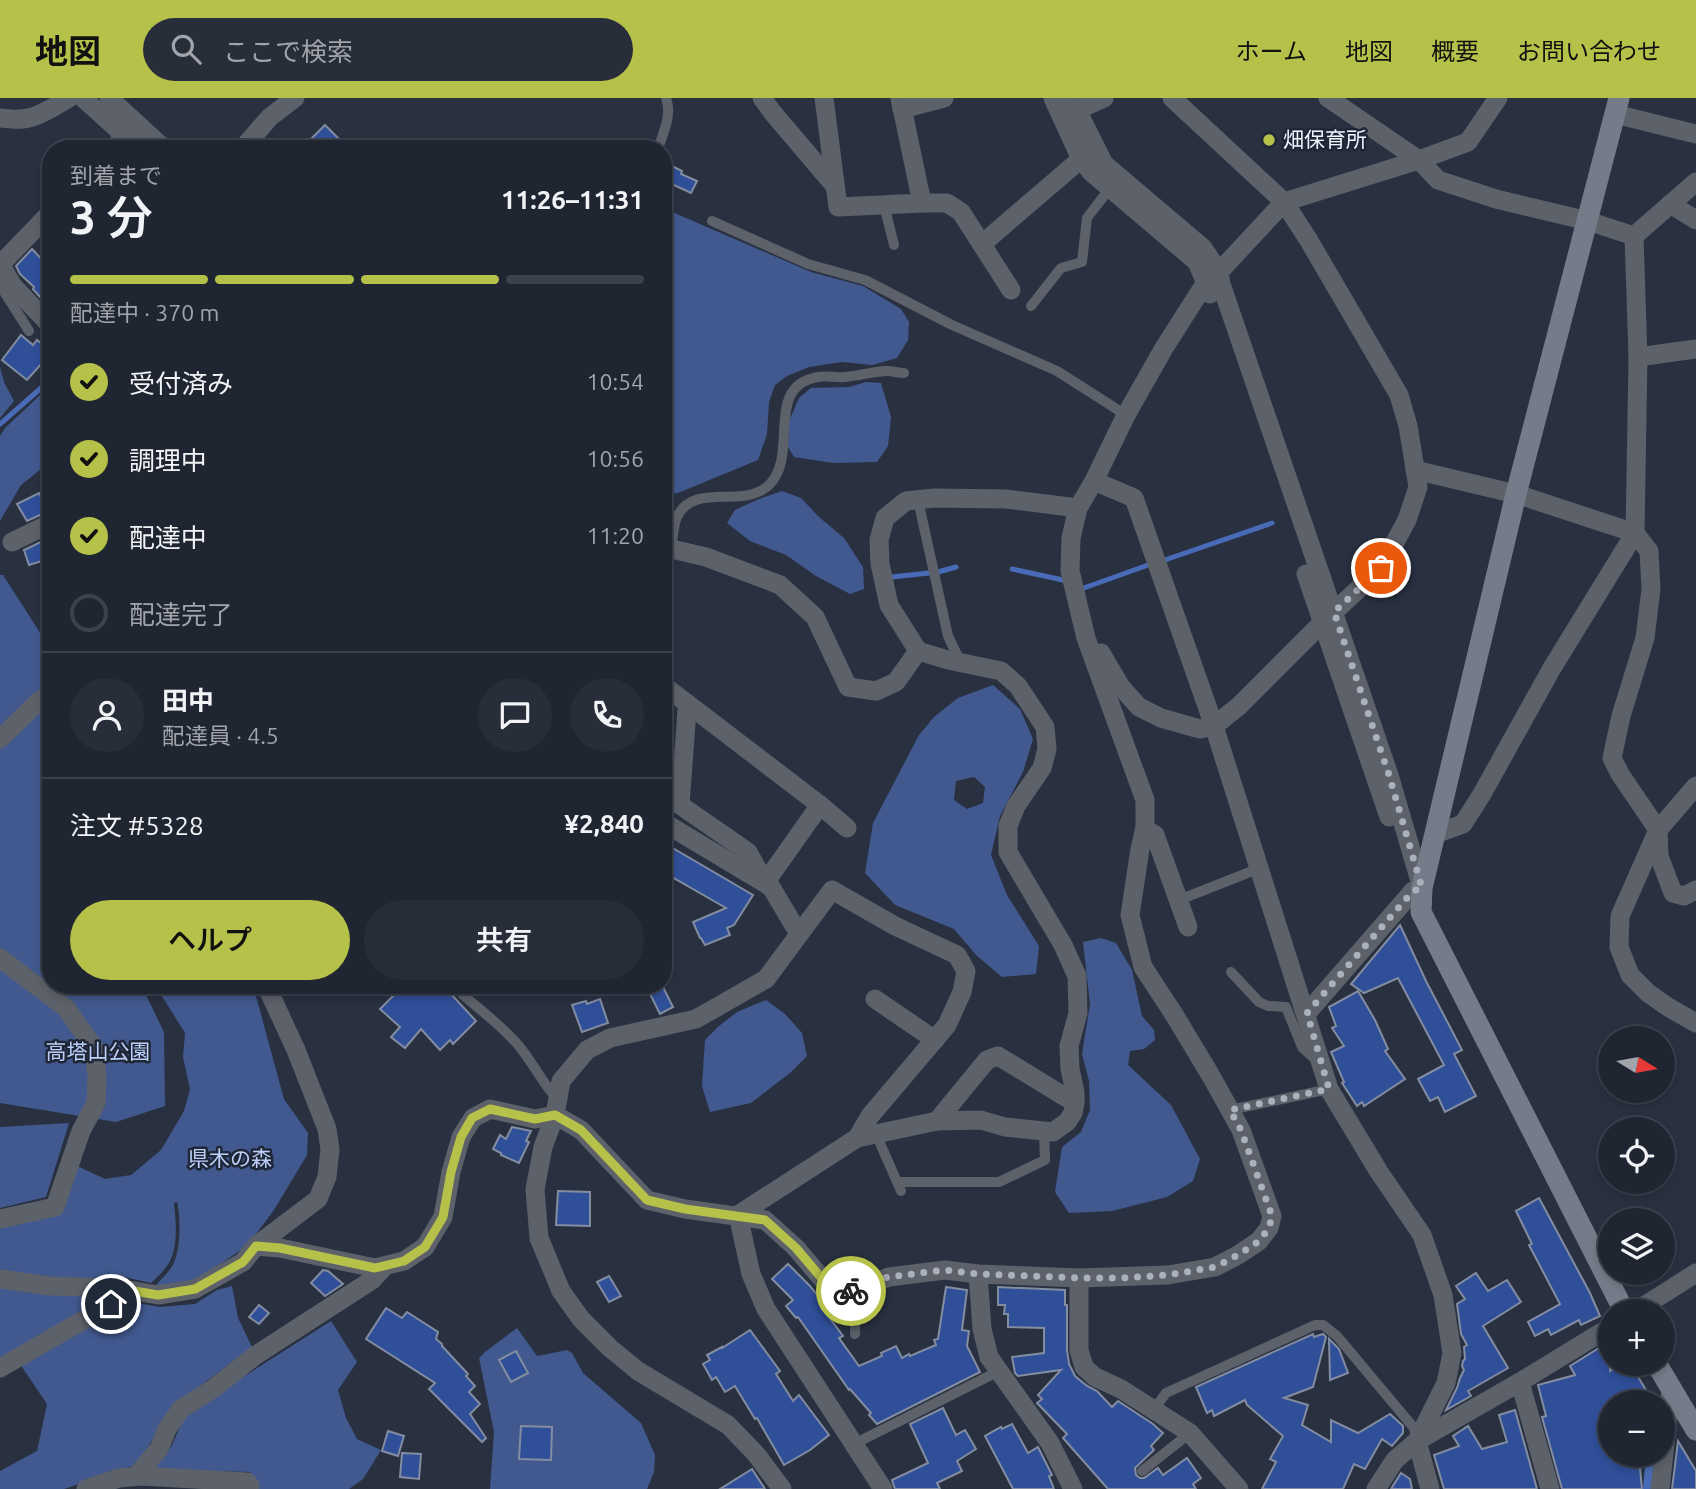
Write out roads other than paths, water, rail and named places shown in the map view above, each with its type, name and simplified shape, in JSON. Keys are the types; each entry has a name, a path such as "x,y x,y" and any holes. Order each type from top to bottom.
{"street":[{"path":"0,118 33,118 69,98"},
{"path":"83,98 117,140"},
{"path":"109,98 147,140"},
{"path":"250,140 270,117 295,98"},
{"path":"762,98 835,186"},
{"path":"824,98 838,207 947,202 961,212 1011,290"},
{"path":"922,203 901,104 944,98"},
{"path":"1053,98 1091,172 1198,262 1226,297 1328,617 1389,775 1421,912 1619,1299"},
{"path":"1104,98 1074,104 1104,164 1203,248 1212,277"},
{"path":"1086,638 1100,650 1121,687 1139,707 1161,718 1200,729 1214,726 1239,706 1381,568 1407,520 1418,487 1408,426 1399,395 1284,202 1172,98"},
{"path":"1328,98 1419,160 1438,180 1496,199 1588,220 1634,236"},
{"path":"556,1107 647,1200 685,1209 765,1220 796,1248 835,1294 888,1277 945,1270 1079,1278 1168,1275 1215,1267 1259,1241 1269,1228 1272,1216 1241,1130 1175,1016 1143,967 1130,915 1145,829 1145,800 1086,638 1070,571 1071,538 1078,508 1164,348 1212,277 1284,202 1468,142 1498,98"},
{"path":"1307,1013 1418,890 1435,834 1516,494 1617,106 1696,134"},
{"path":"982,244 1082,159"},
{"path":"1634,236 1696,182"},
{"path":"1670,204 1696,220"},
{"path":"42,223 1,274 42,317"},
{"path":"1435,834 1463,824 1552,668 1635,533 1638,357 1634,236"},
{"path":"1638,357 1696,349"},
{"path":"1415,470 1516,494 1635,533 1649,551 1651,589 1646,638 1621,716 1612,758 1658,830 1659,856 1673,893 1684,895 1696,890"},
{"path":"1094,481 1134,498 1214,726 1329,1089 1422,1236 1443,1295 1452,1353 1446,1383 1417,1441 1430,1489"},
{"path":"738,1216 866,1136 937,1121 981,1120 1005,1127 1053,1132 1067,1122 1073,1113 1075,1092 1069,1046 1078,1013 1077,976 1063,945 1007,852 1008,826 1016,806 1042,768 1047,749 1045,727 1018,686 1000,671 918,651 889,605 880,564 879,540 885,518 906,501 934,498 1006,499 1078,508"},
{"path":"12,542 42,527"},
{"path":"672,549 706,557 780,585 815,617 848,687 876,691 896,682 918,651"},
{"path":"672,692 847,828"},
{"path":"0,739 42,699"},
{"path":"687,710 680,805 748,852 765,883"},
{"path":"1696,786 1658,830 1620,916 1619,947 1630,975 1648,993 1696,1023"},
{"path":"765,883 820,805"},
{"path":"672,826 771,887 799,934"},
{"path":"1145,829 1155,835 1188,927"},
{"path":"782,1489 756,1454 728,1424 638,1371 581,1319 561,1291 539,1237 535,1189 543,1147 561,1081 587,1050 610,1038 696,1019 766,979 832,890 895,926 957,955 966,971 962,992 947,1025 870,1116 866,1136"},
{"path":"0,958 42,990"},
{"path":"0,1219 55,1207 81,1131 96,1103 94,1048 66,1008 48,994"},
{"path":"0,1279 50,1286 117,1288 158,1295 195,1289 243,1262 256,1246 318,1199 327,1177 330,1149 327,1129 271,994"},
{"path":"875,999 935,1040"},
{"path":"937,1121 987,1060 998,1056 1075,1103"},
{"path":"256,1246 280,1248 375,1268 404,1261 425,1247 443,1217 461,1137 472,1118 490,1109 535,1119 556,1107"},
{"path":"738,1216 751,1274 766,1309 883,1489"},
{"path":"136,1476 159,1449 167,1429 181,1409 214,1388 256,1355 372,1280 385,1266"},
{"path":"1655,1299 1696,1273"},
{"path":"978,1274 982,1329 989,1357 1050,1443 1073,1489"},
{"path":"1079,1278 1079,1350 1084,1367 1095,1377 1121,1389 1190,1433 1239,1489"},
{"path":"0,1368 134,1291"},
{"path":"1376,1489 1395,1460 1417,1441 1598,1334"},
{"path":"1664,1376 1696,1430"},
{"path":"1520,1382 1550,1489"},
{"path":"1660,1489 1671,1389"},
{"path":"86,1489 119,1478 136,1476 247,1482 249,1489"}],"lane":[{"path":"661,140 667,122 666,98"},
{"path":"1031,306 1061,268 1082,262 1087,218 1110,188"},
{"path":"884,205 894,245"},
{"path":"712,221 808,264 865,280 951,325 1058,371 1126,415"},
{"path":"1,274 29,331"},
{"path":"672,533 677,518 687,503 696,499 746,496 764,489 772,482 781,466 789,397 798,384 818,377 863,376 886,371 904,373"},
{"path":"918,500 947,636 961,663"},
{"path":"1179,900 1260,868"},
{"path":"1231,972 1259,1002 1268,1006 1286,1007 1302,1047 1323,1068"},
{"path":"463,995 520,1047 549,1090 556,1107"},
{"path":"1230,1110 1329,1089"},
{"path":"866,1136 899,1186 999,1182 1045,1160 1044,1132"},
{"path":"855,1334 856,1289"},
{"path":"1154,1409 1166,1392 1315,1325 1323,1325 1337,1336 1414,1428 1417,1441"},
{"path":"854,1444 999,1371"},
{"path":"1142,1471 1190,1433"}],"waterway":[{"path":"0,424 42,386"},
{"path":"1162,561 1272,523"},
{"path":"1081,589 1151,564"},
{"path":"938,572 956,567"},
{"path":"1012,569 1063,580"},
{"path":"892,577 929,573"}],"place":[{"name":"畑保育所","path":"1269,140"}],"park label":[{"name":"高塔山公園","path":"98,1052"},
{"name":"県木の森","path":"230,1159"}]}
